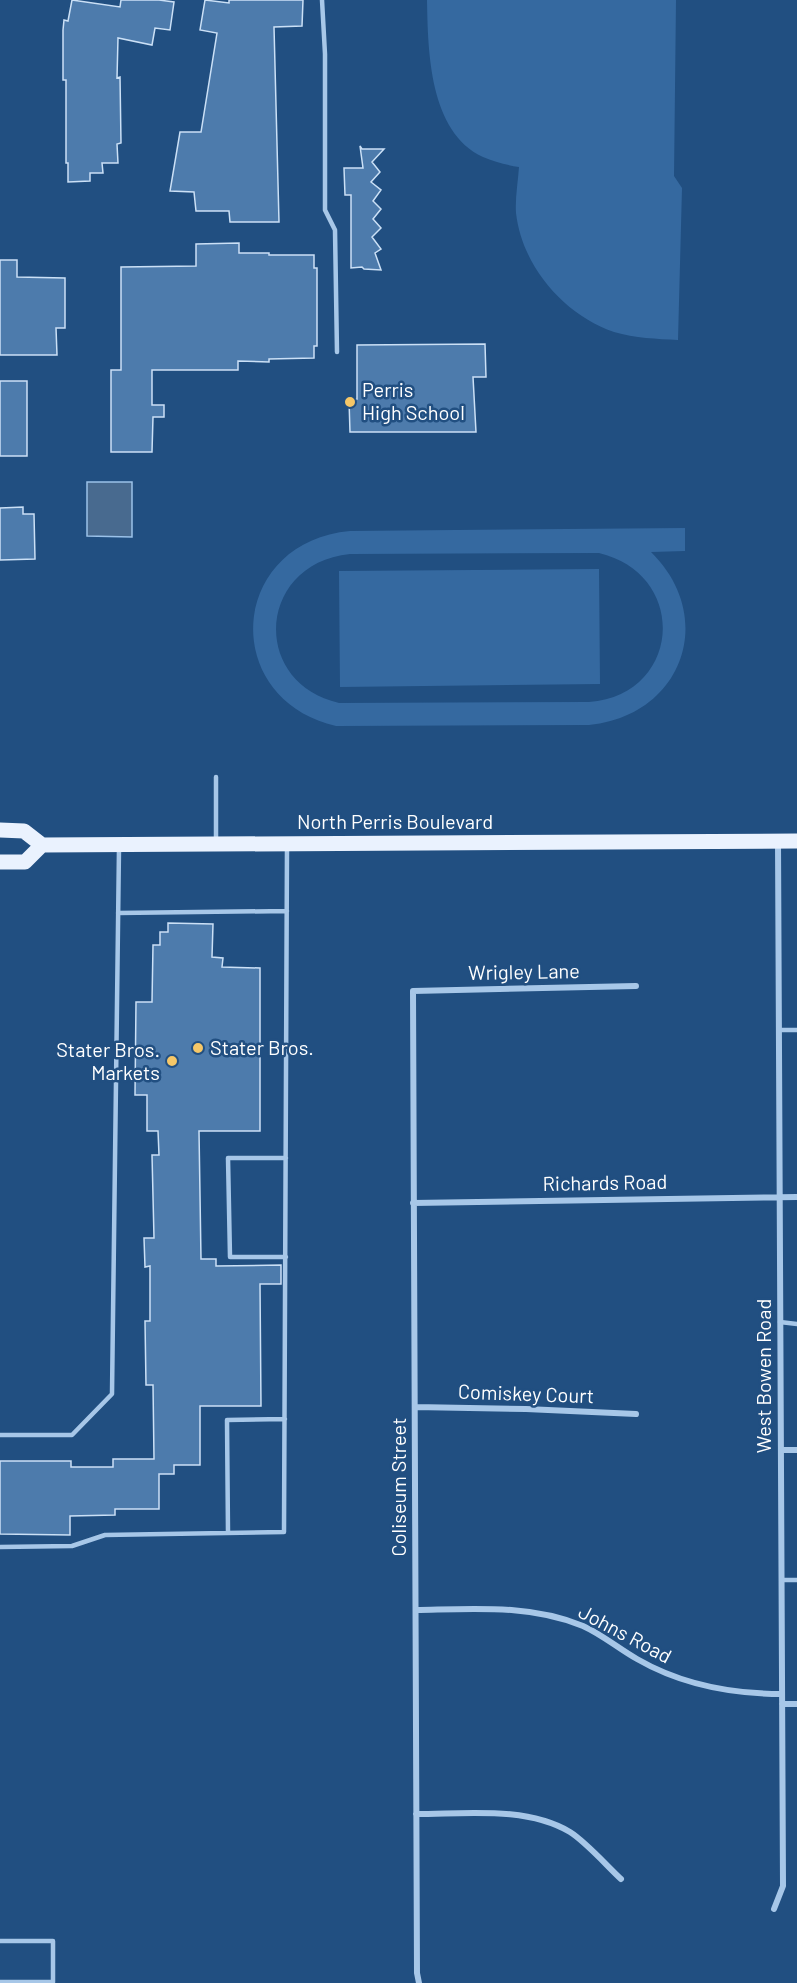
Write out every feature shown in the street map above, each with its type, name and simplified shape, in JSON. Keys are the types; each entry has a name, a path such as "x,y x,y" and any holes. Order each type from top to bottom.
{"main road":[{"path":"0,830 24,831 42,845 25,862 0,862"},
{"name":"North Perris Boulevard","path":"42,845 797,841"}],"street":[{"name":"West Bowen Road","path":"774,1909 783,1886 778,841"},
{"name":"Wrigley Lane","path":"413,991 636,986"},
{"name":"Coliseum Street","path":"413,991 416,1814 417,1973 419,1983"},
{"name":"Richards Road","path":"413,1203 797,1197"},
{"name":"Comiskey Court","path":"415,1407 636,1414"},
{"path":"781,1450 797,1450"},
{"name":"Johns Road","path":"416,1610 484,1609 528,1611 546,1615 583,1626 636,1659 668,1675 701,1686 761,1694 782,1694"},
{"path":"782,1704 797,1704"},
{"path":"416,1814 500,1814 537,1819 571,1833 621,1879"}],"lane":[{"path":"322,0 325,54 325,210 335,230 337,352"},
{"path":"216,777 216,844"},
{"path":"0,1547 72,1546 105,1535 284,1532 287,843"},
{"path":"0,1435 72,1435 112,1394 119,845"},
{"path":"118,913 287,910"},
{"path":"779,1030 797,1030"},
{"path":"286,1158 228,1158 230,1257 286,1257"},
{"path":"780,1322 797,1324"},
{"path":"228,1533 227,1420 285,1419"},
{"path":"782,1580 797,1580"},
{"path":"0,1941 53,1941 53,1982 0,1982"}],"shaded area":[{"path":"427,0 676,0 674,176 682,188 678,340 638,337 614,332 578,314 548,286 527,252 520,233 516,213 519,167 487,159 465,145 452,129 442,110 431,65"},
{"path":"87,482 132,482 132,537 87,536"},
{"path":"685,528 685,551 651,552 671,578 683,606 685,633 680,660 667,684 647,703 621,718 589,725 336,726 298,710 271,685 257,655 253,622 261,590 280,562 310,541 350,531","holes":["599,553 628,565 649,585 660,608 663,633 657,658 642,679 620,694 589,702 339,703 310,691 290,672 279,649 276,624 282,600 297,578 319,562 350,554"]},
{"path":"599,569 600,684 340,687 339,571"}],"building":[{"path":"72,0 120,7 121,0 174,2 170,30 155,28 152,45 118,38 117,78 120,77 121,143 117,144 118,163 102,163 103,173 90,173 90,181 68,182 63,30 64,20 68,21"},
{"path":"205,0 229,3 229,0 303,0 302,26 274,27 279,222 230,222 229,211 196,211 194,192 170,191 180,132 201,132 217,33 200,30"},
{"path":"360,146 362,149 384,149 372,162 380,172 371,182 381,190 373,201 381,209 373,219 381,228 372,237 381,249 375,253 381,270 351,268 351,195 345,195 344,168 363,168"},
{"path":"239,243 239,253 314,255 314,268 317,268 317,346 314,346 314,358 269,359 269,362 238,361 238,370 152,370 152,405 164,405 164,417 153,417 152,452 111,452 111,370 121,370 121,267 196,266 196,244"},
{"path":"0,260 17,260 17,277 65,278 65,328 56,328 57,355 0,355"},
{"path":"485,344 486,377 473,377 476,432 350,432 349,400 357,399 357,345"},
{"path":"0,381 27,381 27,456 0,456"},
{"path":"23,507 23,514 34,514 35,559 0,560 0,508"},
{"path":"168,923 213,924 212,957 223,958 222,967 260,968 260,1131 199,1131 201,1259 216,1259 216,1266 281,1265 281,1284 260,1284 261,1406 200,1406 200,1465 174,1465 174,1474 159,1474 159,1509 115,1509 115,1515 70,1516 70,1535 0,1534 0,1461 71,1461 71,1467 113,1467 113,1459 154,1459 153,1385 146,1385 145,1321 150,1321 150,1266 145,1267 144,1238 154,1238 152,1155 159,1155 158,1131 147,1131 147,1095 135,1095 136,1002 152,1002 153,945 160,945 160,932 168,932"}],"place":[{"name":"Perris High School","path":"350,402"},
{"name":"Stater Bros.","path":"198,1048"},
{"name":"Stater Bros. Markets","path":"172,1061"}]}
